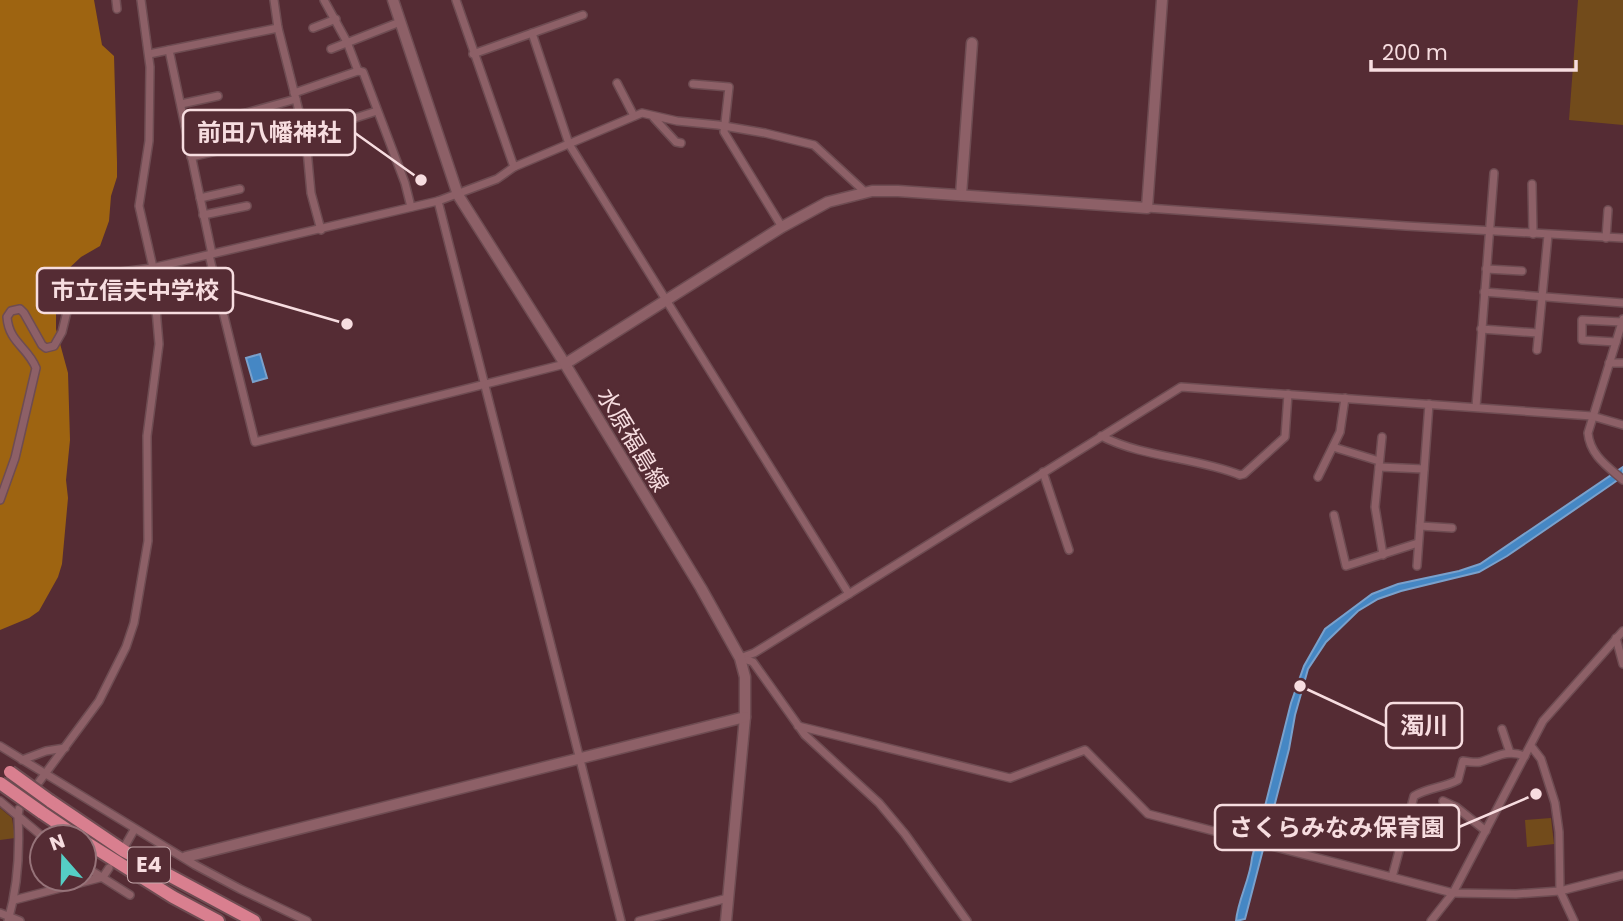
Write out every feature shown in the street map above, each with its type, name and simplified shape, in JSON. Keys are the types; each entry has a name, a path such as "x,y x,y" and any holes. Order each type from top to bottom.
{"highway":[{"name":"E4","path":"5,768 124,850 254,921"},
{"path":"0,783 57,823"},
{"name":"E4","path":"98,850 173,897 218,921"}],"street":[{"path":"116,0 117,9"},
{"path":"39,782 99,701 126,647 134,623 148,541 146,436 159,344 152,268 139,206 149,141 149,54 141,0"},
{"path":"274,0 278,28 307,146 311,193 321,230"},
{"path":"324,0 336,19 358,71"},
{"name":"水原福島線","path":"393,0 458,195 709,600 740,658 744,677 745,717 726,921"},
{"path":"456,0 514,167"},
{"path":"1147,208 1162,0"},
{"path":"473,54 583,15"},
{"path":"313,28 336,19"},
{"path":"331,49 400,22"},
{"path":"149,54 278,28"},
{"path":"532,33 569,144 849,594"},
{"path":"961,195 972,43"},
{"path":"169,50 210,255 255,442 565,364 782,227 828,202 865,192 898,191 1623,239"},
{"path":"185,126 246,113 358,71 363,72 405,183 411,207"},
{"path":"617,83 634,116"},
{"path":"693,84 729,87 724,132 782,227"},
{"path":"181,104 218,96"},
{"path":"349,120 377,111"},
{"path":"0,500 15,458 36,368 31,358 15,342 9,329 8,314 20,309 42,345 50,347 58,341 62,332 71,293 78,279 152,268 438,201 497,179 514,167 642,113 724,126 814,145 865,192"},
{"path":"282,123 301,117"},
{"path":"654,117 676,142 681,144"},
{"path":"191,156 239,146"},
{"path":"1476,407 1494,173"},
{"path":"1532,184 1533,234"},
{"path":"200,198 240,189"},
{"path":"438,201 621,921"},
{"path":"203,215 247,206"},
{"path":"1606,238 1608,210"},
{"path":"1537,350 1548,235"},
{"path":"1486,270 1522,271"},
{"path":"1484,292 1623,303"},
{"path":"1616,342 1582,340 1582,320 1622,320 1616,342 1592,416 1588,433 1589,444 1595,454 1623,480"},
{"path":"1481,329 1538,332"},
{"path":"1609,363 1623,363"},
{"path":"740,658 754,653 1181,387 1592,416 1623,425"},
{"path":"1101,436 1114,443 1240,475 1248,472 1285,437 1289,394"},
{"path":"1318,477 1343,421 1345,398"},
{"path":"1417,566 1430,404"},
{"path":"1382,437 1375,507 1383,555"},
{"path":"1333,447 1379,464 1424,469"},
{"path":"1043,472 1069,550"},
{"path":"1334,515 1346,566 1418,544"},
{"path":"1420,526 1452,528"},
{"path":"1431,921 1453,893 1543,721 1623,631"},
{"path":"1616,638 1623,664"},
{"path":"740,658 752,662 804,735 878,803 905,834 967,921"},
{"path":"186,857 745,717"},
{"path":"798,726 1010,778 1085,750 1148,814 1453,893 1516,894 1560,891 1623,875"},
{"path":"1502,729 1510,753"},
{"path":"0,746 134,830 186,857 240,890 307,921"},
{"path":"1531,746 1541,760 1555,803 1559,832 1560,891 1574,921"},
{"path":"22,760 46,751 65,748"},
{"path":"1392,877 1414,796 1430,787 1441,788 1458,780 1463,761 1479,763 1493,755 1510,753 1525,756"},
{"path":"0,801 28,823"},
{"path":"1443,802 1456,807 1486,831"},
{"path":"9,918 19,859 18,813"},
{"path":"126,844 134,830"},
{"path":"14,900 103,877 109,868"},
{"path":"98,874 131,895"},
{"path":"639,921 728,898"},
{"path":"0,913 20,921"}],"shaded area":[{"path":"0,0 94,0 102,45 114,56 117,177 111,196 109,221 100,246 81,257 65,272 56,302 56,329 68,373 70,440 62,564 58,577 39,611 0,630"},
{"path":"1578,0 1623,0 1623,125 1569,120"},
{"path":"0,808 12,818 15,838 0,840"},
{"path":"1551,818 1554,844 1527,847 1525,820"}],"water":[{"path":"260,354 267,378 253,382 246,358"},
{"path":"1623,467 1623,476 1507,556 1479,572 1378,599 1358,611 1326,642 1308,669 1245,919 1236,921 1291,703 1304,666 1325,629 1372,594 1398,584 1480,564"}],"place":[{"name":"前田八幡神社","path":"421,180"},
{"name":"市立信夫中学校","path":"347,324"},
{"name":"濁川","path":"1300,686"},
{"name":"さくらみなみ保育園","path":"1536,794"}]}
